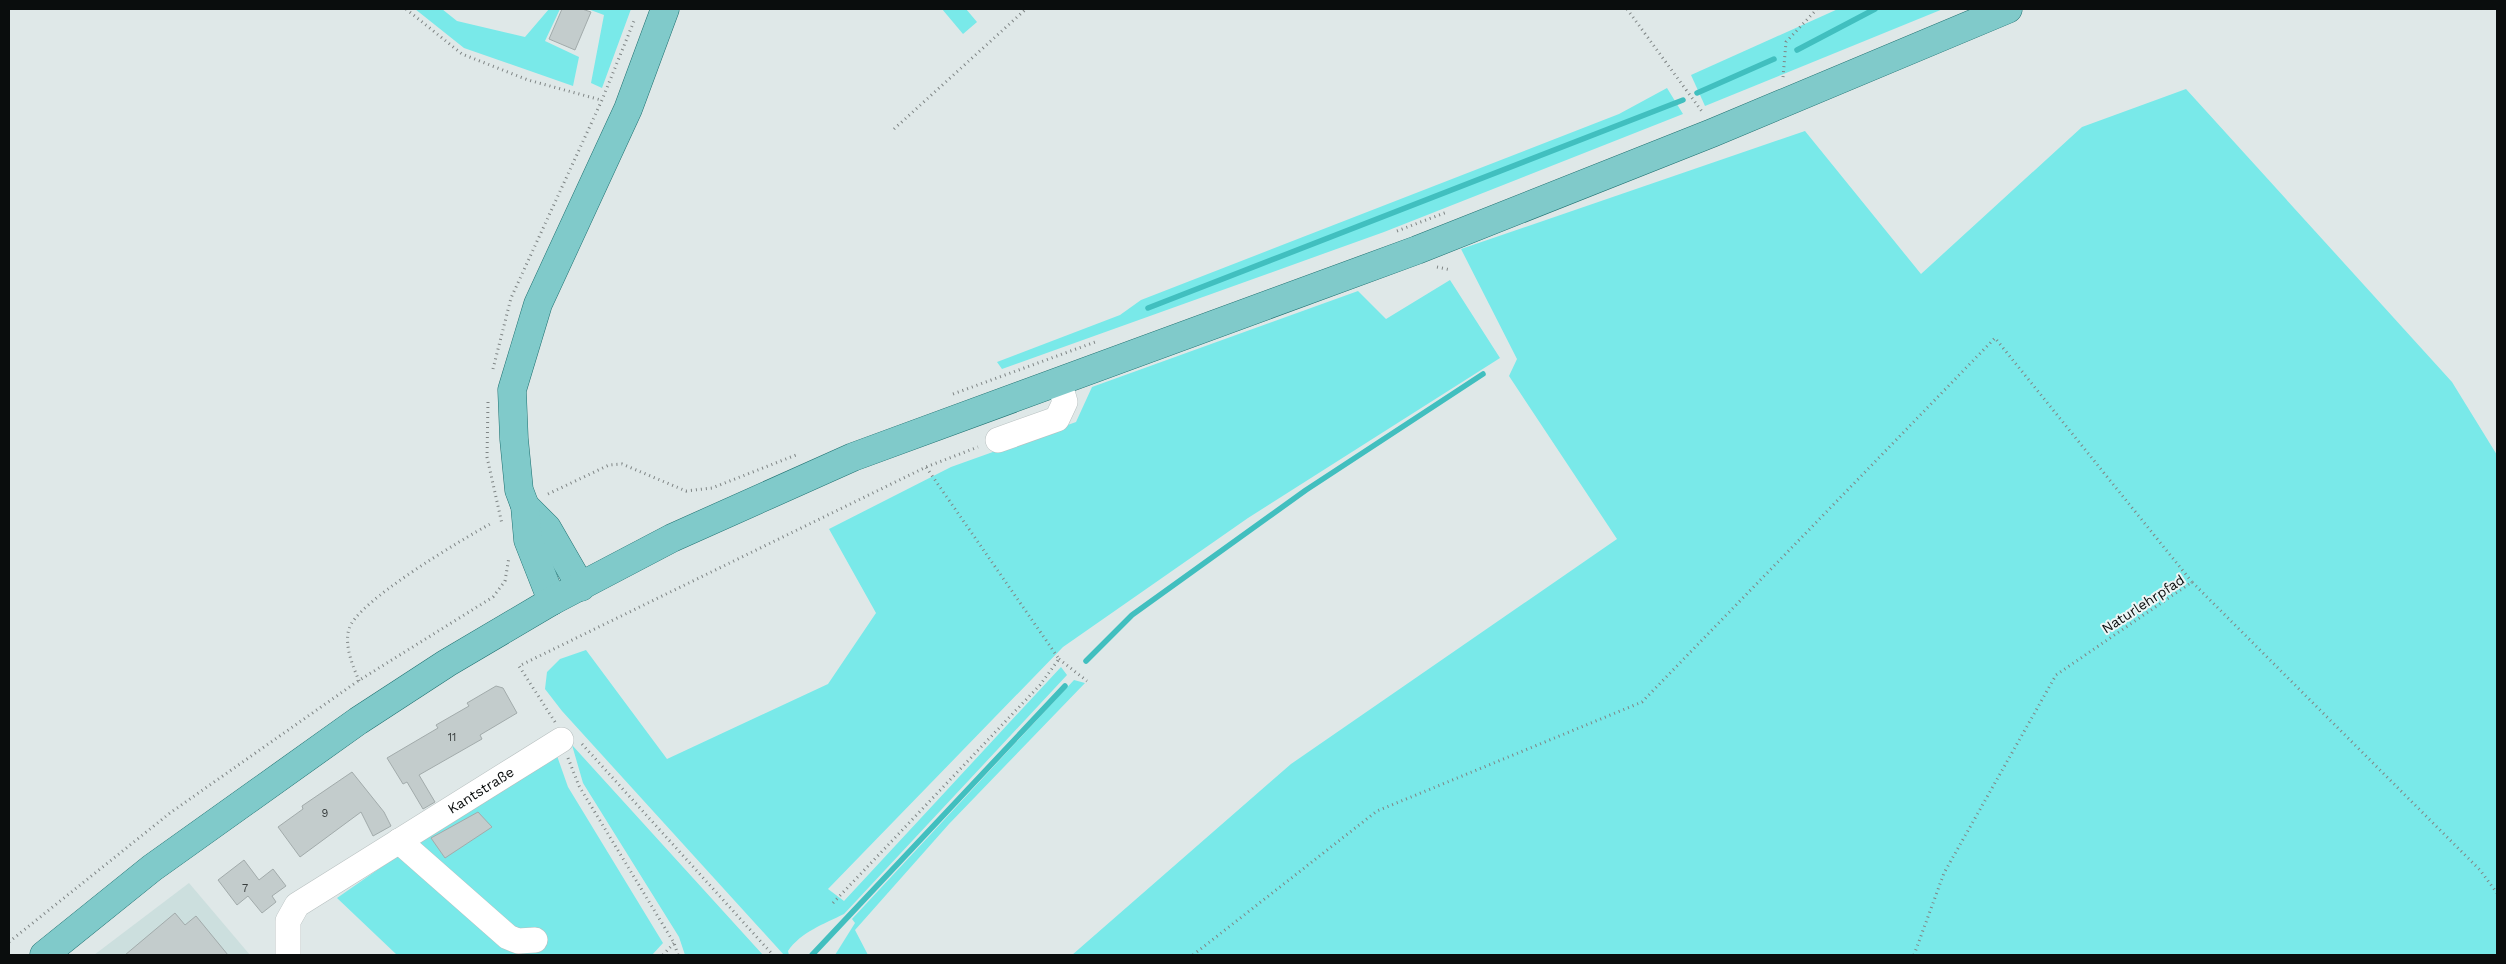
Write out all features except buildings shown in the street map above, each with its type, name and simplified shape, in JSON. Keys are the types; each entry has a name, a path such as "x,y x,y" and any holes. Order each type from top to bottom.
{"main road":[{"path":"581,587 547,528 537,500 519,490 512,390 538,304 628,109 665,9"},
{"path":"44,955 152,868 358,721 447,663 552,601 672,538 854,457 1426,247 1712,133 2008,9"},
{"path":"537,500 528,540 552,601"}],"street":[{"path":"998,440 1057,419 1066,402 1059,381"},
{"name":"Kantstraße","path":"288,955 288,921 297,905 561,740"},
{"path":"400,841 508,937 518,941 535,940"}],"path":[{"path":"406,9 462,54 528,80 628,109"},
{"path":"894,129 1026,9"},
{"path":"1627,9 1701,110"},
{"path":"1783,77 1786,42 1817,9"},
{"path":"1774,81 1792,74"},
{"path":"1694,115 1712,108"},
{"path":"1394,232 1448,211"},
{"path":"944,398 1107,337"},
{"path":"1193,955 1377,811 1642,702 1996,338 2192,582"},
{"path":"678,955 674,943 578,786 554,718 519,666 926,467 998,440"},
{"path":"537,500 609,465 622,464 686,492 712,488 805,452"},
{"path":"926,467 1059,659 1087,681"},
{"path":"492,486 505,533"},
{"path":"359,681 350,655 349,628 360,613 387,590 445,550 490,524"},
{"path":"9,942 170,813 359,681 493,598 505,581 510,552"},
{"name":"Naturlehrpfad","path":"1914,955 1944,873 2056,675 2192,582 2480,870 2497,893"},
{"path":"833,904 1040,685 1059,659"},
{"path":"561,740 577,739 774,955"},
{"path":"663,955 674,943"}],"shaded area":[{"path":"415,9 442,9 457,21 525,37 549,9 560,9 545,41 579,57 573,86 464,48"},
{"path":"588,9 631,9 602,88 591,83 604,15"},
{"path":"942,9 966,9 977,22 963,34"},
{"path":"1838,9 1943,9 1705,106 1691,75"},
{"path":"1667,88 1683,114 1384,232 1002,369 997,362 1120,315 1141,300 1619,114"},
{"path":"2186,89 2452,382 2497,455 2497,955 1072,955 1291,764 1617,539 1509,376 1517,359 1461,249 1805,131 1921,274 2082,127"},
{"path":"1450,280 1500,358 1248,518 1063,647 828,889 844,901 1061,667 1067,675 844,914 821,925 799,939 788,951 789,955 784,955 562,711 545,689 547,672 560,659 586,650 667,759 828,684 876,613 829,529 951,467 1076,422 1092,387 1358,291 1386,319"},
{"path":"1074,680 1085,683 949,824 855,930 868,955 835,955 855,923 852,919"},
{"path":"572,745 763,955 685,955 679,937 583,783"},
{"path":"556,753 568,787 663,943 652,955 397,955 337,898 429,834"},
{"path":"189,883 250,955 94,955"}],"waterway":[{"path":"1797,50 1875,9"},
{"path":"1697,93 1774,59"},
{"path":"1148,308 1683,100"},
{"path":"1086,661 1132,615 1306,490 1483,374"},
{"path":"812,955 1065,686"}]}
